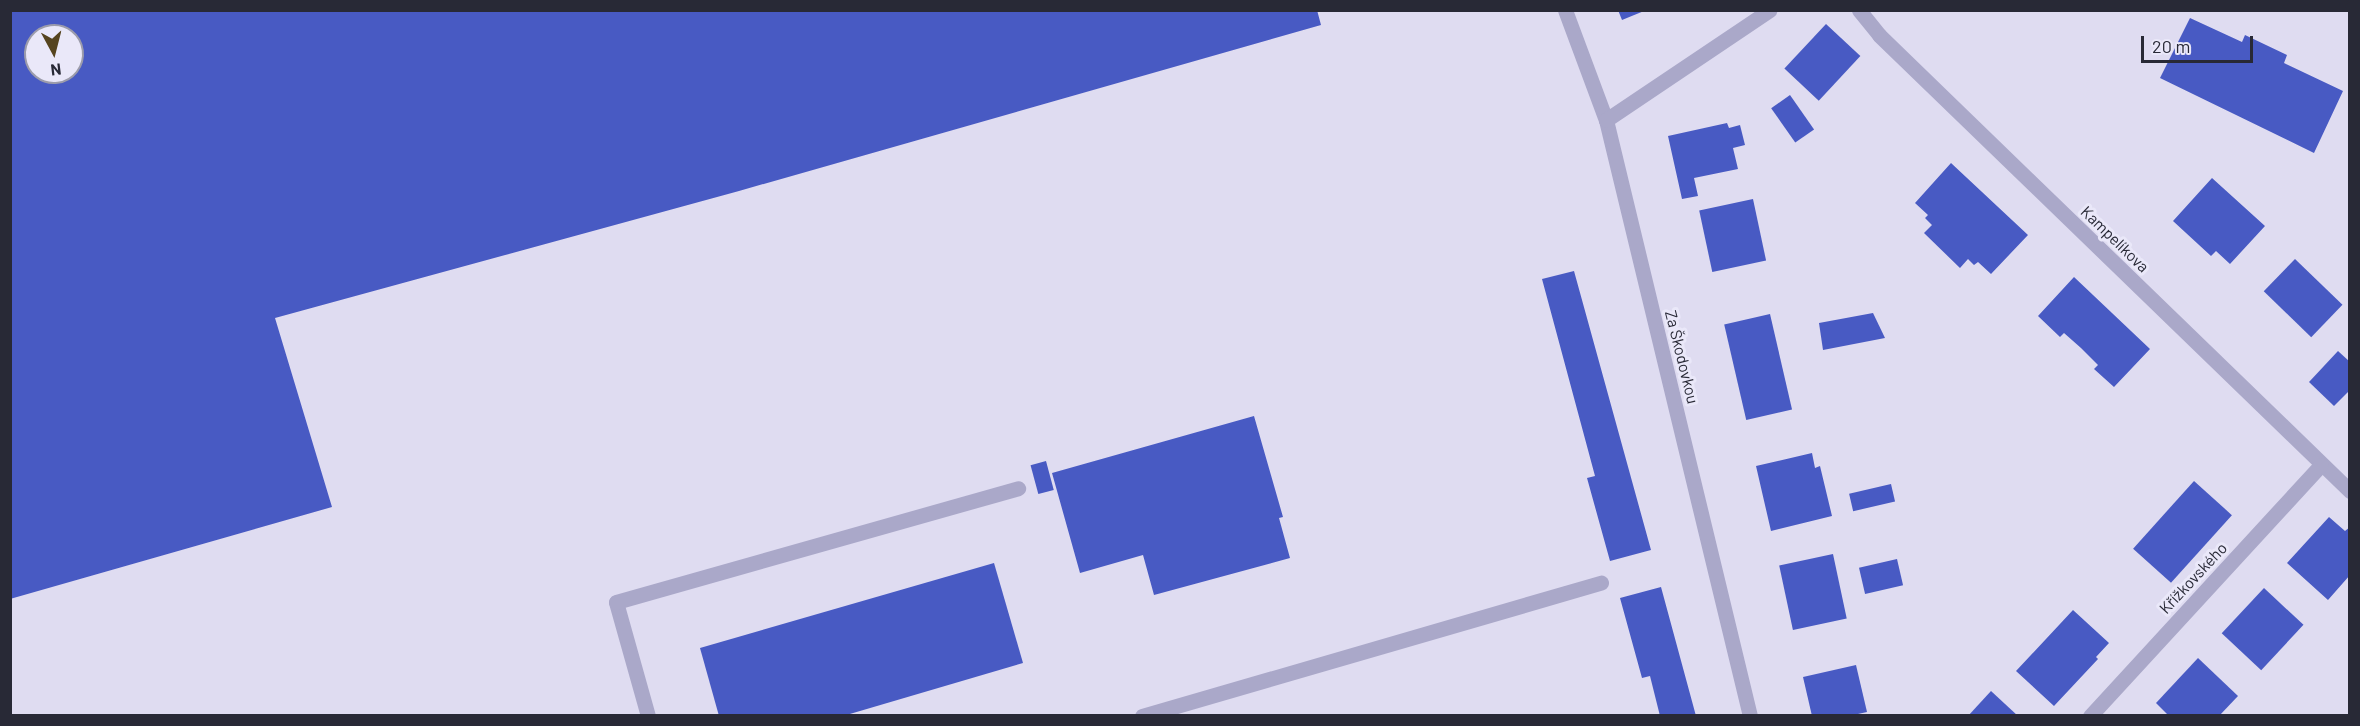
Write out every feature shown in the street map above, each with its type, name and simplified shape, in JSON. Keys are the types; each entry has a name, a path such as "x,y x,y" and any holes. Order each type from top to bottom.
{"street":[{"name":"Za Škodovkou","path":"1565,10 1606,120 1750,716"},
{"path":"1606,120 1770,10"},
{"name":"Kampelíkova","path":"1859,10 1879,35 2349,491"},
{"name":"Křížkovského","path":"2090,716 2321,465"},
{"path":"648,716 616,602 1018,488"},
{"path":"1142,716 1601,583"}],"building":[{"path":"10,10 1317,10 1321,25 739,191 275,318 332,507 10,599"},
{"path":"1618,10 1644,10 1644,11 1622,20"},
{"path":"2190,18 2242,42 2245,35 2287,55 2284,63 2343,91 2314,153 2160,78"},
{"path":"1826,24 1860,56 1819,101 1784,69"},
{"path":"1790,95 1814,129 1795,143 1771,108"},
{"path":"1727,123 1729,128 1740,125 1745,145 1733,148 1738,169 1694,178 1698,196 1682,199 1668,136"},
{"path":"1951,163 2028,235 1991,274 1978,262 1974,265 1968,259 1960,268 1924,233 1932,225 1925,218 1928,215 1915,203"},
{"path":"2212,178 2265,226 2230,264 2216,251 2211,256 2173,221"},
{"path":"1753,199 1766,261 1712,272 1699,210"},
{"path":"2295,259 2342,305 2311,337 2264,291"},
{"path":"1574,271 1651,550 1610,561 1587,478 1595,476 1542,279"},
{"path":"2074,277 2150,349 2114,387 2094,369 2098,365 2081,348 2064,333 2060,337 2038,316"},
{"path":"1873,313 1885,338 1823,350 1819,323"},
{"path":"1770,314 1792,409 1746,420 1724,325"},
{"path":"2338,351 2350,362 2350,390 2334,406 2309,382"},
{"path":"1254,416 1283,517 1279,518 1290,558 1154,595 1143,555 1080,573 1052,473"},
{"path":"1812,453 1815,468 1820,466 1832,516 1771,531 1756,466"},
{"path":"1046,461 1054,490 1038,494 1031,465"},
{"path":"2194,481 2232,515 2171,583 2133,549"},
{"path":"1891,484 1895,502 1853,511 1849,494"},
{"path":"2329,517 2345,531 2350,527 2350,575 2328,600 2287,563"},
{"path":"1833,554 1847,619 1793,630 1779,565"},
{"path":"1897,559 1903,585 1865,594 1859,568"},
{"path":"994,563 1023,663 843,716 719,716 700,648"},
{"path":"1661,587 1696,716 1660,716 1650,676 1642,678 1620,598"},
{"path":"2264,588 2303,625 2261,670 2222,633"},
{"path":"2073,610 2109,643 2096,657 2098,659 2054,706 2016,671"},
{"path":"2198,658 2238,696 2219,716 2169,716 2156,703"},
{"path":"1856,665 1867,712 1849,716 1812,716 1803,677"},
{"path":"1991,691 2018,716 1968,716"}]}
